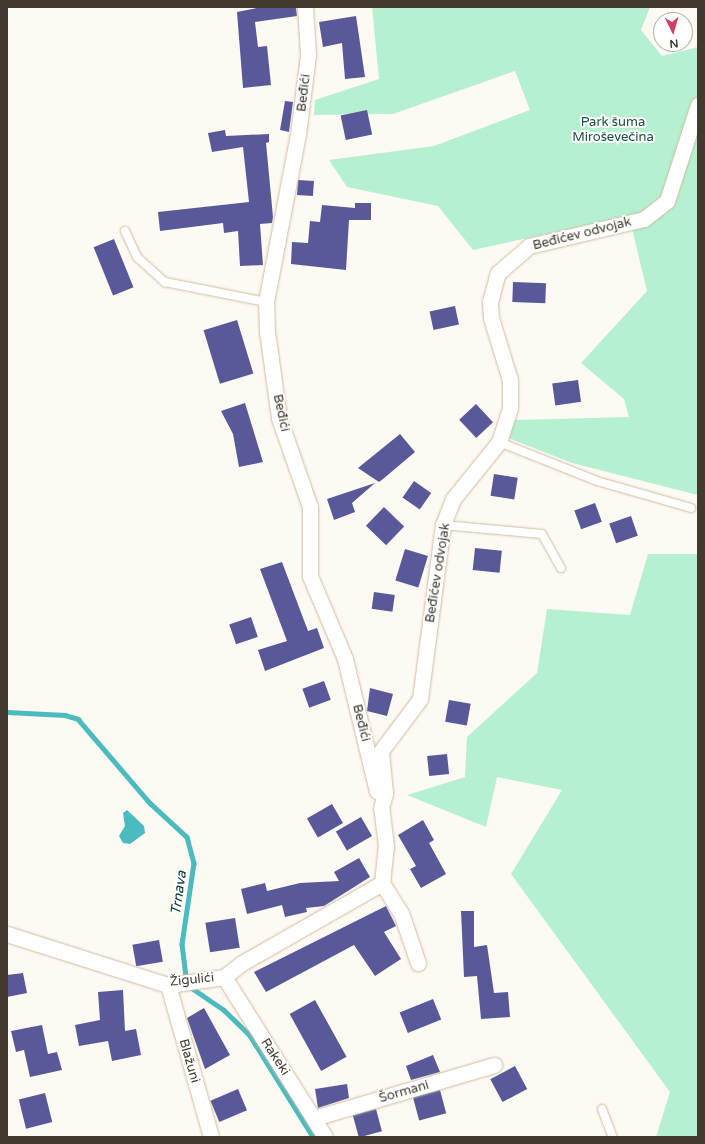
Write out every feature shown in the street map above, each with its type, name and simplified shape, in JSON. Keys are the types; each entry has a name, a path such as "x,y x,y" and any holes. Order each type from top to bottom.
{"street":[{"name":"Beđići","path":"305,7 308,55 299,127 266,302 279,418 310,507 310,576 345,659 381,808"},
{"name":"Beđićev odvojak","path":"382,883 386,846 381,808 385,793 381,751 420,699 443,525 453,499 499,442 510,408 510,380 491,318 490,302 498,273 529,246 644,219 668,201 698,105"},
{"path":"382,883 401,914 418,963"},
{"name":"Žigulići","path":"7,934 171,984 224,977 242,962 382,883"},
{"name":"Rakeki","path":"224,977 325,1137"},
{"name":"Blažuni","path":"171,984 211,1137"},
{"name":"Šormani","path":"314,1118 494,1065"}],"lane":[{"path":"125,231 137,257 165,282 266,302"},
{"path":"499,442 597,480 691,508"},
{"path":"443,525 542,534 561,568"},
{"path":"602,1108 613,1137"}],"green space":[{"name":"Park šuma Miroševečina","path":"372,7 650,7 641,30 653,45 653,52 659,52 662,56 678,52 693,52 693,48 698,47 698,495 572,463 506,437 515,420 629,417 624,399 581,363 647,291 629,216 473,250 438,206 347,187 329,160 434,146 530,110 515,71 393,114 314,115 315,100 379,79"},
{"path":"648,554 698,554 698,1137 656,1137 670,1092 511,874 562,790 497,777 486,827 407,795 465,777 467,737 537,673 547,609 630,615"}],"water":[{"path":"127,810 144,826 145,833 130,844 123,843 119,836 125,826 123,813"}],"building":[{"path":"262,7 296,7 297,16 255,22 258,47 267,46 271,85 243,88 237,12"},
{"path":"356,16 365,77 345,79 342,43 323,47 319,22"},
{"path":"285,101 293,102 289,132 280,130"},
{"path":"367,110 372,134 346,140 341,116"},
{"path":"225,130 226,136 269,134 269,142 266,143 273,217 272,223 260,224 263,265 240,266 238,231 224,233 223,223 160,231 158,212 249,202 243,147 212,152 208,133"},
{"path":"298,180 314,181 313,196 297,195"},
{"path":"355,203 371,203 371,220 349,220 346,270 291,264 292,242 308,243 310,221 320,222 322,205 355,208"},
{"path":"114,239 133,287 113,295 94,247"},
{"path":"513,282 546,283 545,303 512,302"},
{"path":"455,306 459,325 434,330 430,311"},
{"path":"237,320 253,374 220,384 204,330"},
{"path":"578,380 581,402 555,405 552,384"},
{"path":"245,403 263,462 239,467 233,434 221,411"},
{"path":"476,404 493,422 476,438 459,420"},
{"path":"400,434 415,452 383,479 379,482 358,468"},
{"path":"494,474 518,478 514,499 491,496"},
{"path":"414,481 431,493 420,509 403,497"},
{"path":"375,483 352,503 355,512 334,520 327,499"},
{"path":"595,503 602,522 581,529 574,511"},
{"path":"384,507 404,526 386,545 366,526"},
{"path":"631,516 638,536 616,543 609,523"},
{"path":"475,548 502,551 500,573 473,570"},
{"path":"405,549 428,556 418,588 395,581"},
{"path":"282,562 308,631 317,628 324,648 265,671 258,650 287,641 260,569"},
{"path":"374,592 395,595 392,612 372,609"},
{"path":"251,617 258,637 236,644 229,624"},
{"path":"324,681 331,700 309,708 302,689"},
{"path":"370,688 393,694 387,716 367,711"},
{"path":"449,700 471,704 467,725 445,722"},
{"path":"447,754 449,774 429,776 427,756"},
{"path":"332,804 343,823 318,838 307,818"},
{"path":"361,817 372,836 347,851 336,832"},
{"path":"423,820 434,840 429,843 446,874 421,888 410,869 416,866 398,835"},
{"path":"359,858 370,877 324,906 306,908 307,912 285,917 282,905 247,914 241,889 265,883 267,891 300,883 339,881 334,872"},
{"path":"386,906 396,926 384,932 401,959 375,976 354,945 266,992 254,972"},
{"path":"461,911 474,911 474,947 487,945 494,993 508,992 510,1017 481,1019 477,976 464,977"},
{"path":"235,918 240,948 210,952 205,923"},
{"path":"159,940 163,962 136,966 132,945"},
{"path":"23,973 27,993 7,997 7,975"},
{"path":"123,990 125,1031 136,1029 141,1055 112,1061 108,1041 79,1046 75,1025 100,1020 98,992"},
{"path":"433,999 441,1019 408,1033 400,1012"},
{"path":"315,1000 347,1057 321,1071 290,1014"},
{"path":"204,1008 230,1055 205,1069 187,1018"},
{"path":"42,1025 48,1054 57,1052 62,1070 30,1077 24,1050 16,1052 11,1031"},
{"path":"433,1055 440,1072 411,1080 406,1066"},
{"path":"515,1066 527,1089 502,1102 490,1079"},
{"path":"347,1084 349,1098 318,1108 315,1089"},
{"path":"238,1089 247,1110 219,1122 210,1101"},
{"path":"440,1090 446,1113 419,1120 413,1097"},
{"path":"45,1093 52,1122 26,1129 19,1100"},
{"path":"376,1109 382,1131 359,1137 353,1115"}],"waterway":[{"name":"Trnava","path":"7,712 65,715 78,719 150,803 187,837 194,863 182,944 186,979"},
{"name":"Trnava","path":"189,986 224,1010 249,1034 313,1137"}]}
